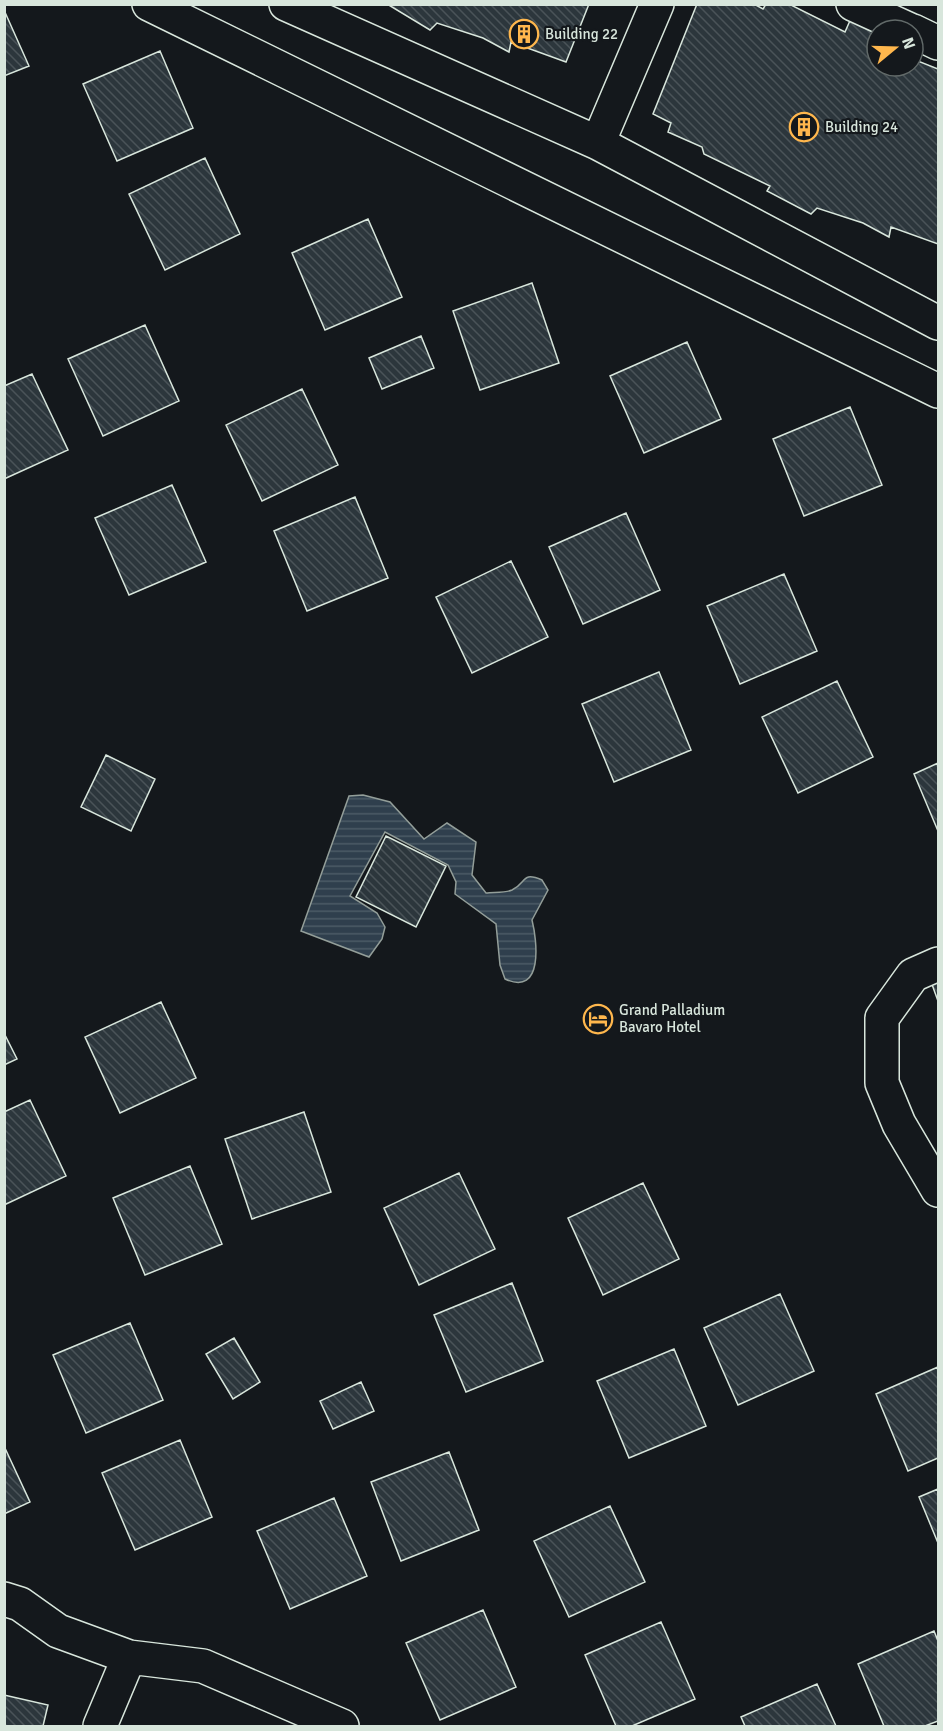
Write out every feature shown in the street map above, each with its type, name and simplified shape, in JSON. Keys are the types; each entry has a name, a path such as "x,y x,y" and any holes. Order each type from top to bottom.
{"lane":[{"path":"149,4 939,391"},
{"path":"286,4 598,142 939,323"},
{"path":"598,142 657,4"},
{"path":"853,4 884,18"},
{"path":"925,36 939,42"},
{"path":"939,964 913,975 882,1018 882,1083 899,1125 939,1190"},
{"path":"4,1599 20,1604 58,1631 129,1657 203,1666 342,1726"},
{"path":"100,1726 129,1657"}],"water":[{"path":"363,795 390,802 424,839 447,823 476,842 472,875 486,893 512,890 527,877 542,880 548,890 532,920 536,952 535,964 532,974 526,980 518,982 505,979 500,965 496,924 455,894 456,882 448,865 385,832 350,896 377,913 385,927 382,939 369,957 301,931 349,796"}],"building":[{"name":"Building 22","path":"387,4 589,4 566,62 511,42 509,52 483,38 437,23 430,30"},
{"name":"Building 24","path":"697,4 754,4 763,9 766,4 789,4 845,32 852,16 865,23 865,78 925,78 925,64 938,69 938,244 891,227 889,237 863,223 817,208 811,214 767,191 770,186 704,154 702,147 668,132 671,123 653,114"},
{"path":"4,10 29,66 4,76"},
{"path":"160,51 193,128 117,161 83,84"},
{"path":"205,158 240,234 165,270 129,194"},
{"path":"368,219 402,297 325,330 292,253"},
{"path":"532,283 559,363 480,390 453,311"},
{"path":"145,325 179,401 103,436 68,359"},
{"path":"421,336 434,368 382,389 369,358"},
{"path":"687,342 721,419 644,453 610,376"},
{"path":"32,374 68,450 4,479 4,386"},
{"path":"302,389 338,465 262,501 226,425"},
{"path":"850,407 882,485 804,516 773,439"},
{"path":"172,485 206,562 129,595 95,518"},
{"path":"355,497 388,578 307,611 274,531"},
{"path":"626,513 660,590 583,624 549,547"},
{"path":"511,561 548,637 472,673 436,597"},
{"path":"784,574 817,651 740,684 707,606"},
{"path":"659,672 691,750 614,782 582,704"},
{"path":"837,681 873,757 798,793 762,717"},
{"path":"106,755 155,779 131,831 81,807"},
{"path":"938,763 938,831 914,774"},
{"path":"386,836 446,866 416,927 356,897"},
{"path":"938,976 938,1001 930,979"},
{"path":"161,1002 196,1078 120,1113 85,1037"},
{"path":"4,1033 17,1059 4,1065"},
{"path":"30,1100 66,1176 4,1205 4,1112"},
{"path":"304,1112 331,1192 252,1219 225,1139"},
{"path":"190,1166 222,1244 145,1275 113,1198"},
{"path":"459,1173 495,1249 419,1285 384,1208"},
{"path":"643,1183 679,1259 603,1295 568,1218"},
{"path":"512,1283 543,1361 466,1392 434,1315"},
{"path":"780,1294 814,1371 738,1405 704,1328"},
{"path":"130,1323 163,1400 86,1433 53,1355"},
{"path":"234,1338 260,1382 233,1399 206,1354"},
{"path":"674,1349 706,1426 629,1458 597,1381"},
{"path":"938,1367 938,1458 908,1471 876,1394"},
{"path":"361,1382 374,1411 333,1429 320,1401"},
{"path":"180,1440 212,1517 135,1550 102,1473"},
{"path":"4,1446 30,1502 4,1514"},
{"path":"449,1452 479,1530 401,1561 371,1482"},
{"path":"938,1489 938,1543 919,1497"},
{"path":"334,1498 367,1576 290,1609 257,1531"},
{"path":"610,1506 645,1582 569,1617 534,1541"},
{"path":"483,1610 516,1687 440,1720 406,1643"},
{"path":"661,1622 695,1699 632,1726 616,1726 585,1655"},
{"path":"934,1631 938,1641 938,1721 925,1726 884,1726 858,1664"},
{"path":"817,1684 836,1726 745,1726 741,1717"},
{"path":"4,1695 48,1705 43,1726 4,1726"}],"place":[{"name":"Building 22","path":"524,34"},
{"name":"Building 24","path":"804,127"},
{"name":"Grand Palladium Bavaro Hotel","path":"598,1019"}]}
